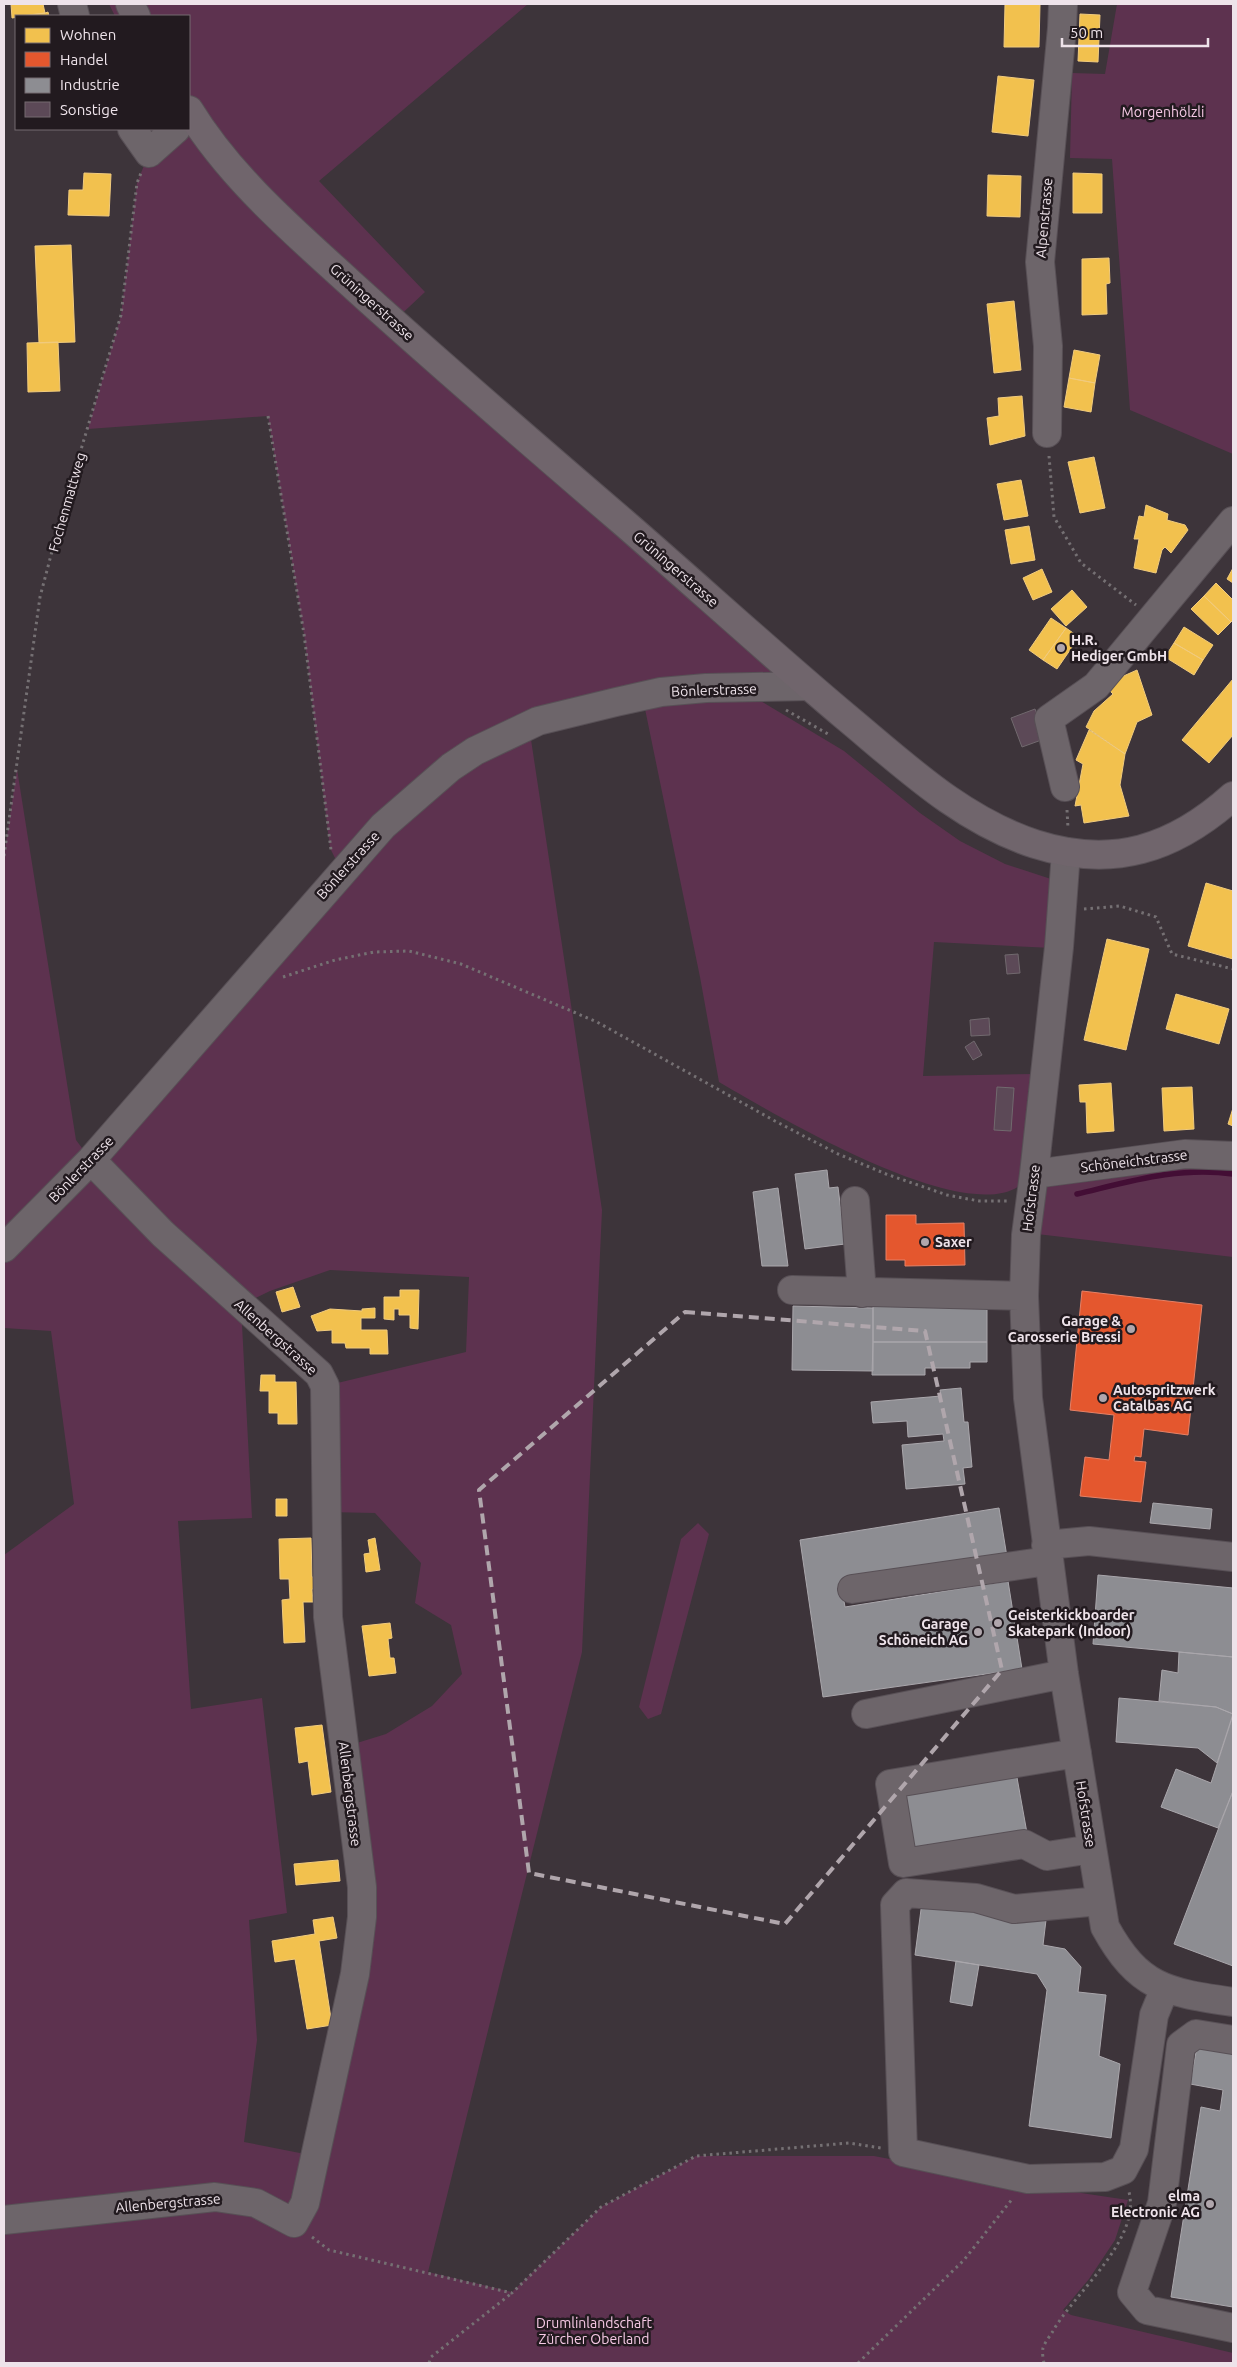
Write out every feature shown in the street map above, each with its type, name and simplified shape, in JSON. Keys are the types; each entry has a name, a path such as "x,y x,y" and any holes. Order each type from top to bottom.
{"main road":[{"name":"Grüningerstrasse","path":"190,123 279,218 393,322 809,686 926,784 958,807 1008,834 1066,852 1097,855 1138,852 1185,833 1209,817 1233,796"}],"street":[{"name":"Alpenstrasse","path":"1048,433 1048,346 1040,262 1063,4"},
{"path":"133,130 149,153 175,130"},
{"path":"1065,787 1049,719 1096,686 1233,521"},
{"name":"Bönlerstrasse","path":"4,1248 92,1160 383,826 451,767 475,751 538,721 661,692 706,688 809,686"},
{"name":"Hofstrasse","path":"1066,852 1034,1174 1029,1203 1024,1296 1028,1398 1064,1674 1105,1927 1118,1950 1138,1973 1165,1988 1187,1995 1233,2002"},
{"name":"Schöneichstrasse","path":"1034,1174 1185,1154 1233,1156"},
{"name":"Allenbergstrasse","path":"4,2220 215,2197 256,2203 294,2223 306,2203 355,1974 362,1917 362,1887 328,1617 325,1386 319,1374 164,1234 92,1160"},
{"path":"855,1201 862,1292"},
{"path":"792,1290 1024,1296"},
{"path":"852,1589 1047,1553 1089,1541 1233,1557"},
{"path":"866,1714 1064,1674"},
{"path":"1076,1753 890,1784 902,1863 1024,1844 1047,1856 1092,1849"},
{"path":"1100,1901 1014,1909 976,1898 906,1893 895,1905 904,2152 1028,2179 1105,2177 1124,2170 1165,2179"},
{"path":"1124,2170 1134,2149 1154,2015 1165,1988"},
{"path":"1233,2040 1196,2034 1181,2045 1162,2203 1132,2292 1147,2310 1233,2328"},
{"path":"1145,2085 1176,2089"}],"path":[{"name":"Fochenmattweg","path":"4,856 40,597 61,517 121,316 137,183 149,153"},
{"path":"268,416 304,634 330,848 342,872"},
{"path":"1048,433 1054,517 1082,563 1152,618"},
{"path":"1065,787 1068,834 1066,852"},
{"path":"1061,910 1120,906 1156,917 1172,954 1233,970"},
{"path":"281,977 335,960 374,952 409,952 462,964 597,1022 774,1121 838,1154 886,1174 955,1196 979,1201 999,1200 1029,1203"},
{"path":"429,2363 431,2357 512,2292 600,2206 696,2156 848,2143 904,2152"},
{"path":"1044,2363 1043,2347 1063,2313 1095,2278 1116,2248 1123,2234 1132,2203 1124,2170"},
{"path":"858,2363 964,2260 1028,2179"},
{"path":"294,2223 329,2250 512,2292"}],"highlighted area":[{"path":"685,1312 925,1331 1002,1670 785,1924 529,1873 479,1490"}],"green space":[{"name":"Drumlinlandschaft Zürcher Oberland","path":"109,4 528,4 319,181 425,292 393,322 809,686 706,688 530,733 602,1210 582,1652 428,2272 512,2292 601,2207 696,2156 874,2156 1015,2183 1128,2200 1115,2240 1089,2279 1063,2310 1071,2315 1233,2353 1233,2363 4,2363 4,1555 74,1504 51,1331 4,1328 4,856 17,769 76,1140 91,1160 342,872 330,848 304,634 268,416 88,429 121,315 137,183 149,153 190,130 190,15 114,15","holes":["330,1270 469,1277 466,1352 325,1386 327,1512 375,1513 421,1563 415,1603 451,1625 462,1674 432,1706 386,1734 344,1747 355,1974 315,2156 244,2142 257,2040 249,1920 287,1913 262,1698 191,1709 178,1521 252,1518 241,1305 270,1291"]},
{"name":"Morgenhölzli","path":"1117,4 1233,4 1233,454 1130,410 1112,159 1070,158 1072,73 1105,74"},
{"path":"754,697 844,751 920,813 960,841 1005,864 1051,879 1052,948 934,942 923,1076 1036,1074 1019,1186 992,1194 955,1191 913,1179 823,1140 719,1082 700,977 644,704"},
{"path":"1233,1162 1233,1257 1037,1234 1043,1192 1052,1182"},
{"path":"698,1523 709,1534 661,1714 648,1719 639,1707 681,1539"}],"building: Wohnen":[{"path":"11,4 43,4 45,13 15,15 15,18 12,18"},
{"path":"1005,4 1040,4 1039,47 1004,47"},
{"path":"48,12 49,15 28,15"},
{"path":"1080,14 1100,15 1098,62 1078,61"},
{"path":"998,76 1034,80 1028,136 992,132"},
{"path":"84,173 111,174 109,216 68,215 69,190 83,190"},
{"path":"1073,173 1102,174 1102,213 1073,213"},
{"path":"988,175 1021,176 1020,217 987,216"},
{"path":"71,245 75,342 39,343 35,246"},
{"path":"1109,258 1110,283 1106,284 1107,314 1082,315 1082,259"},
{"path":"1014,301 1021,370 994,373 987,304"},
{"path":"58,342 60,391 28,392 27,343"},
{"path":"1074,350 1100,355 1095,383 1069,378"},
{"path":"1069,378 1095,383 1091,412 1064,407"},
{"path":"1022,396 1025,436 990,445 987,418 999,416 998,398"},
{"path":"1094,457 1105,508 1080,513 1068,462"},
{"path":"1021,480 1028,516 1004,520 997,484"},
{"path":"1146,505 1168,514 1167,520 1185,525 1188,530 1171,553 1165,547 1162,550 1156,573 1134,568 1139,539 1134,539 1139,516 1144,517"},
{"path":"1029,526 1035,560 1011,564 1005,530"},
{"path":"1233,568 1233,583 1227,579"},
{"path":"1042,569 1052,592 1033,600 1023,578"},
{"path":"1216,583 1233,600 1233,620 1231,622 1204,596"},
{"path":"1072,590 1087,607 1066,626 1051,609"},
{"path":"1204,596 1231,622 1218,635 1191,609"},
{"path":"1051,618 1066,628 1043,660 1029,650"},
{"path":"1184,627 1213,645 1203,660 1174,643"},
{"name":"H.R. Hediger GmbH","path":"1066,628 1079,637 1057,669 1043,660"},
{"path":"1174,643 1203,660 1194,675 1165,657"},
{"path":"1137,670 1152,715 1137,722 1125,754 1086,727 1094,711 1113,694 1108,689 1119,678"},
{"path":"1233,679 1233,735 1209,763 1182,740"},
{"path":"1089,730 1125,754 1120,785 1129,816 1084,823 1081,805 1075,806 1083,764 1076,760"},
{"path":"1206,883 1233,891 1233,959 1188,946"},
{"path":"1107,939 1149,949 1126,1050 1084,1040"},
{"path":"1176,994 1229,1009 1219,1044 1166,1029"},
{"path":"1111,1083 1114,1131 1087,1133 1086,1102 1080,1102 1079,1085"},
{"path":"1192,1087 1194,1129 1164,1131 1162,1088"},
{"path":"1233,1108 1233,1126 1228,1124"},
{"path":"293,1287 300,1307 282,1312 276,1292"},
{"path":"400,1290 419,1290 418,1329 410,1328 410,1315 399,1315 399,1309 394,1309 394,1320 384,1319 384,1297 400,1297"},
{"path":"375,1308 375,1318 361,1318 361,1330 387,1330 388,1354 370,1354 370,1348 346,1348 345,1343 332,1343 332,1330 317,1331 311,1316 330,1309 362,1311 362,1309"},
{"path":"261,1375 275,1375 275,1382 296,1382 297,1424 278,1424 278,1413 269,1413 269,1391 260,1391"},
{"path":"276,1499 287,1499 287,1516 276,1516"},
{"path":"311,1538 312,1577 318,1577 318,1589 312,1589 313,1602 303,1602 305,1642 284,1643 282,1600 290,1599 289,1579 280,1579 279,1539"},
{"path":"375,1538 380,1570 366,1572 364,1554 370,1553 368,1540"},
{"path":"390,1623 392,1638 388,1639 390,1658 394,1658 396,1673 369,1676 362,1626"},
{"path":"322,1725 331,1792 312,1795 308,1761 299,1763 295,1728"},
{"path":"338,1860 340,1881 296,1885 294,1864"},
{"path":"333,1917 337,1938 319,1941 332,2025 307,2029 295,1959 275,1962 272,1941 315,1934 313,1920"}],"building: Handel":[{"name":"Saxer","path":"886,1215 916,1215 916,1224 964,1223 965,1265 905,1266 905,1260 886,1260"},
{"path":"1082,1291 1202,1305 1188,1435 1144,1429 1141,1457 1135,1456 1134,1461 1146,1462 1141,1502 1080,1496 1085,1457 1109,1460 1114,1415 1070,1410"}],"building: Industrie":[{"path":"827,1170 829,1188 838,1187 845,1244 805,1249 795,1174"},
{"path":"778,1188 788,1266 762,1266 753,1192"},
{"path":"873,1302 987,1302 987,1342 873,1342"},
{"path":"793,1306 873,1308 873,1371 792,1370"},
{"path":"873,1342 987,1342 987,1362 970,1362 970,1368 925,1368 925,1375 872,1375"},
{"path":"961,1388 964,1422 968,1422 972,1467 963,1468 965,1484 906,1489 902,1445 944,1441 943,1434 908,1437 907,1421 873,1423 871,1402 941,1396 940,1390"},
{"path":"1153,1503 1212,1509 1210,1529 1150,1523"},
{"path":"999,1508 1007,1557 841,1584 845,1607 1008,1581 1022,1669 823,1697 800,1540"},
{"path":"1098,1575 1233,1588 1233,1657 1093,1644"},
{"path":"1179,1652 1233,1657 1233,1714 1216,1707 1159,1701 1162,1670 1178,1673"},
{"path":"1119,1698 1216,1707 1233,1714 1217,1763 1198,1748 1116,1742"},
{"path":"1233,1715 1233,1791 1218,1828 1161,1807 1176,1769 1211,1783"},
{"path":"1016,1772 1027,1833 910,1852 900,1791"},
{"path":"1233,1791 1233,1966 1174,1944"},
{"path":"922,1902 1046,1920 1043,1945 1065,1949 1081,1967 1078,1992 1106,1995 1099,2056 1120,2064 1111,2138 1029,2126 1047,1990 1037,1974 915,1955"},
{"path":"956,1961 979,1965 972,2006 950,2002"},
{"name":"elma Electronic AG","path":"1197,2047 1233,2053 1233,2307 1171,2297 1201,2107 1220,2111 1223,2090 1190,2084"}],"building: Sonstige":[{"path":"1035,709 1047,738 1022,747 1011,718"},
{"path":"1018,954 1020,973 1007,974 1005,955"},
{"path":"989,1018 990,1035 971,1036 970,1020"},
{"path":"974,1041 982,1055 973,1060 965,1047"},
{"path":"997,1087 1014,1088 1011,1131 994,1130"}],"waterway":[{"path":"1077,1194 1154,1176 1193,1172 1233,1174"}],"place":[{"name":"H.R. Hediger GmbH","path":"1061,648"},
{"name":"Saxer","path":"925,1242"},
{"name":"Garage & Carosserie Bressi","path":"1131,1329"},
{"name":"Autospritzwerk Catalbas AG","path":"1103,1398"},
{"name":"Geisterkickboarder Skatepark (Indoor)","path":"998,1623"},
{"name":"Garage Schöneich AG","path":"978,1632"},
{"name":"elma Electronic AG","path":"1210,2204"}]}
